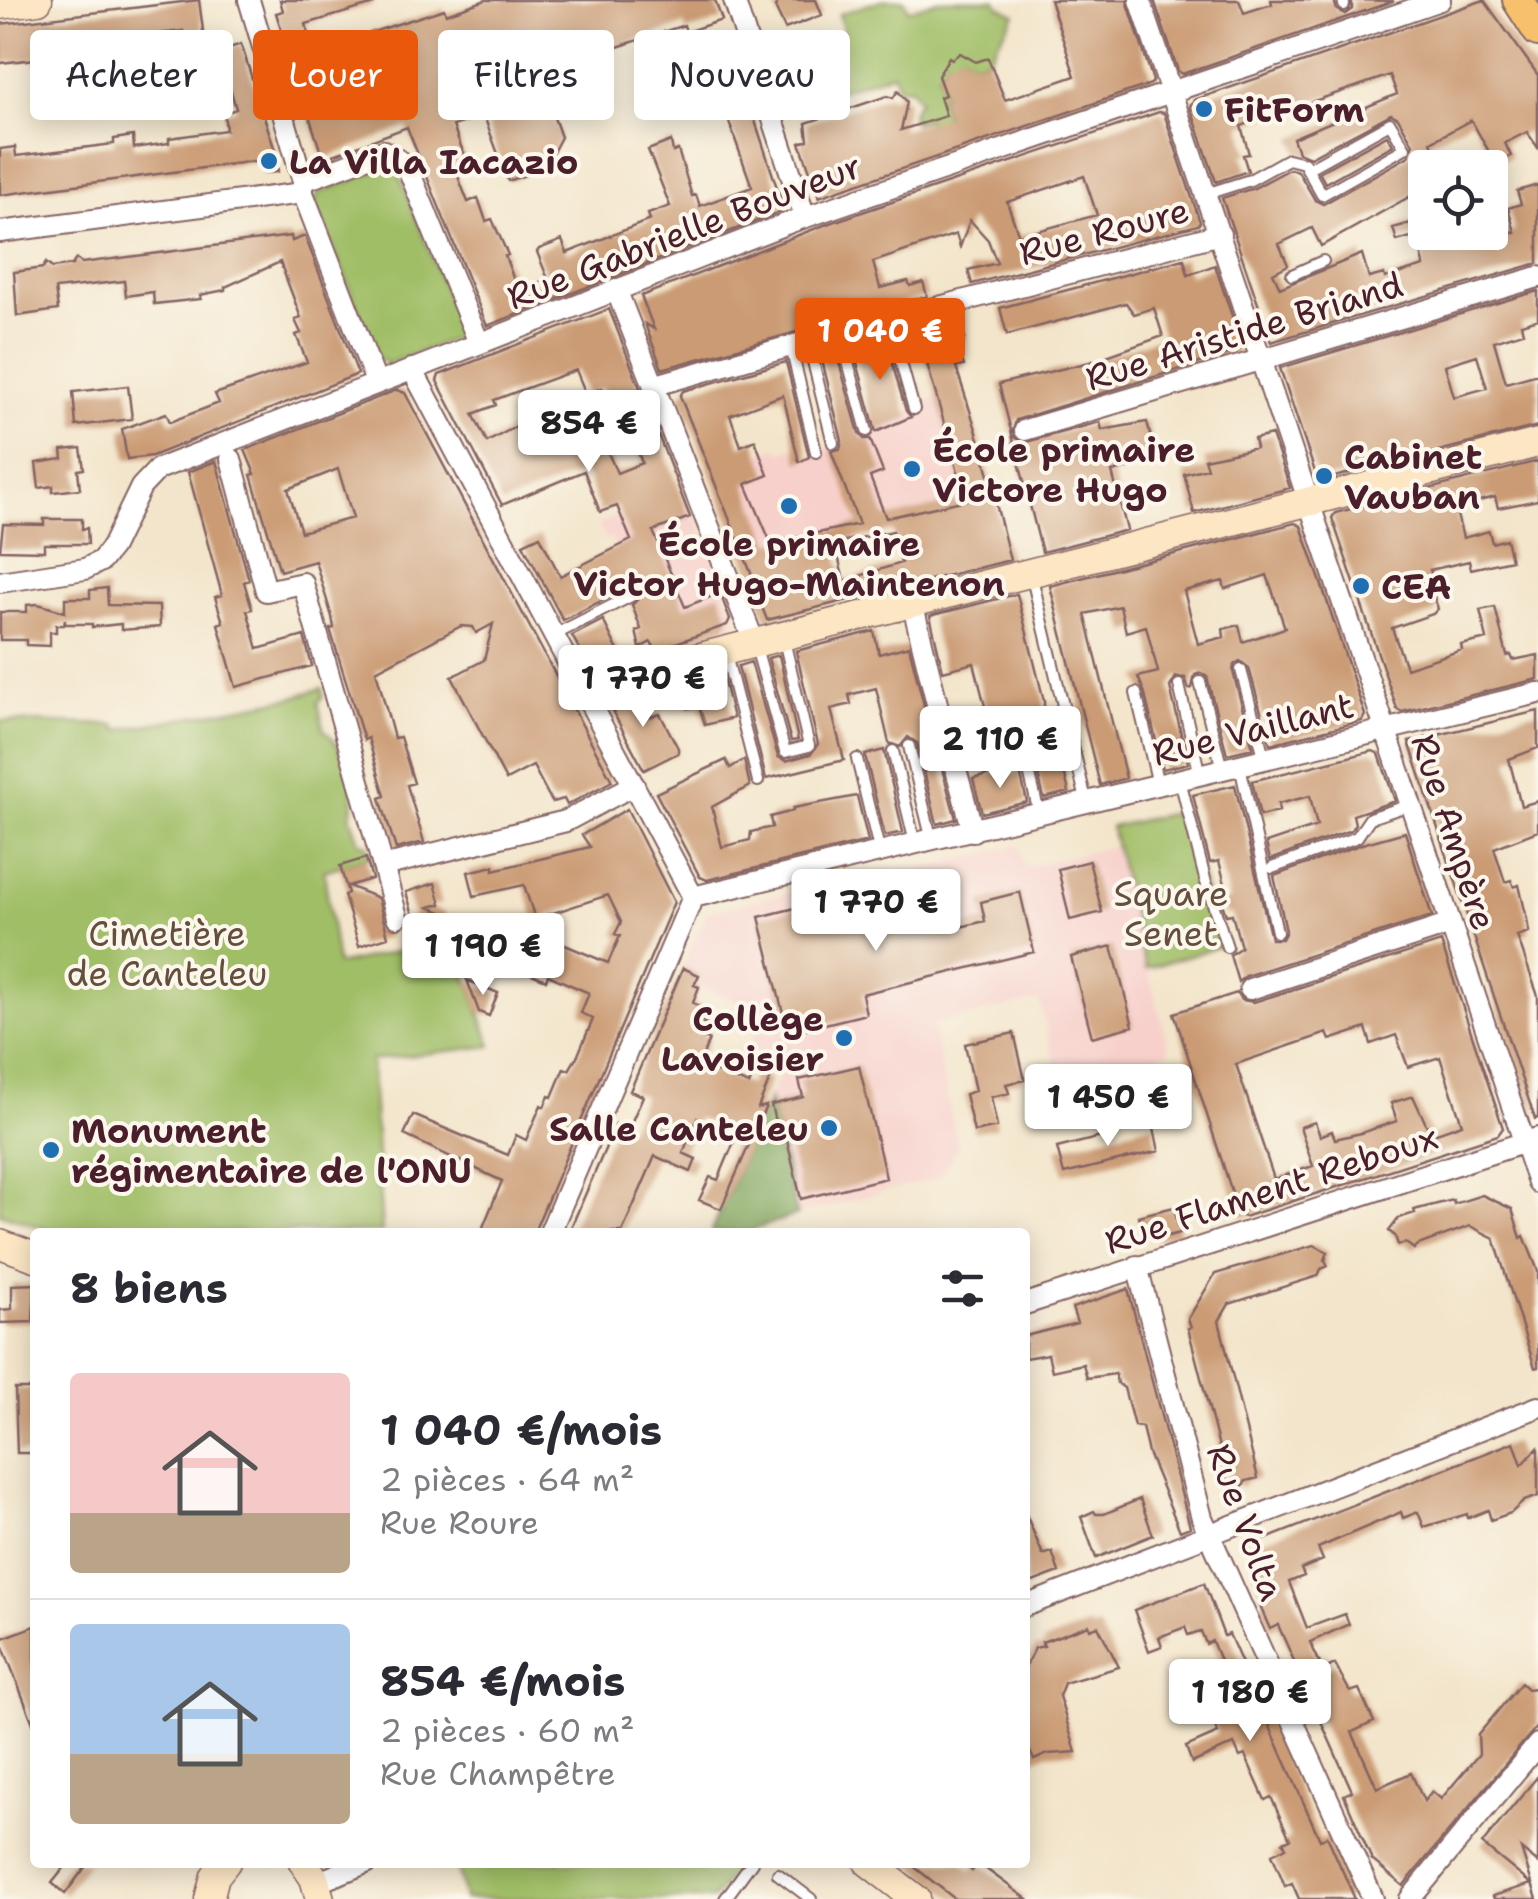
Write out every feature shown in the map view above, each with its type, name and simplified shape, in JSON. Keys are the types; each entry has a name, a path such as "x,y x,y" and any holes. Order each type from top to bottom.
{"main road":[{"path":"1518,0 1538,31"}],"street":[{"path":"0,5 38,0"},
{"path":"249,0 303,187 376,382"},
{"path":"734,0 805,218"},
{"name":"Rue Ampère","path":"1140,0 1220,234 1248,295 1262,359 1451,924 1530,1140 1538,1184"},
{"name":"Rue Gabrielle Bouveur","path":"0,582 94,566 107,555 141,486 158,470 805,218 1172,93 1351,24 1440,0"},
{"path":"0,232 303,187 384,151 408,166 479,343"},
{"name":"Rue Roure","path":"656,385 1220,234"},
{"name":"Rue Aristide Briand","path":"1025,430 1538,276"},
{"path":"616,289 754,642"},
{"path":"412,368 693,897 552,1228"},
{"path":"583,687 1538,442"},
{"path":"231,459 266,591 303,583 398,917"},
{"path":"912,602 941,720"},
{"name":"Rue Vaillant","path":"693,897 1538,693"},
{"path":"950,748 974,831"},
{"path":"383,866 566,821 634,785"},
{"path":"1250,989 1451,924"},
{"name":"Rue Flament Reboux","path":"1030,1302 1530,1140"},
{"path":"0,1244 30,1255"},
{"name":"Rue Volta","path":"1137,1266 1209,1534 1373,1899"},
{"path":"1030,1604 1534,1414"},
{"path":"1410,1899 1538,1744"},
{"path":"209,1899 222,1868"},
{"path":"313,1881 351,1868"},
{"path":"876,1868 916,1899"}],"lane":[{"path":"1206,194 1250,180 1288,159 1304,163 1307,170 1322,195 1405,148 1390,123 1307,170"},
{"path":"1292,275 1322,262"},
{"path":"890,320 914,410"},
{"path":"840,333 867,431"},
{"path":"799,344 834,443"},
{"path":"799,344 816,452"},
{"path":"1031,573 1087,804"},
{"path":"556,634 631,596"},
{"path":"754,642 784,752 809,746 782,634"},
{"path":"725,650 758,781"},
{"path":"1241,670 1265,760"},
{"path":"1200,682 1231,768 1278,932"},
{"path":"1179,685 1180,780"},
{"path":"1136,693 1180,780 1227,947"},
{"path":"1017,722 1040,816"},
{"path":"909,746 924,843"},
{"path":"893,752 924,843"},
{"path":"857,759 880,853"},
{"path":"1272,868 1358,837 1370,818 1411,804"},
{"path":"724,1899 747,1868"},
{"path":"778,1874 810,1899"}],"shaded area":[{"name":"École primaire Victore Hugo","path":"962,386 983,451 969,513 803,551 736,538 711,473 777,448 780,453 796,447 800,461"},
{"path":"692,503 736,619 730,634 663,651 657,630 611,537 606,539 598,524 618,515 625,530"},
{"name":"Collège Lavoisier","path":"1019,845 1025,867 1115,846 1170,1052 1059,1080 1039,1000 932,1024 958,1147 940,1177 797,1215 769,1099 781,1071 759,1062 745,1004 695,984 698,975 682,968 706,913 856,877 864,904 922,888 919,870"}],"green space":[{"path":"883,0 904,0 908,10 939,0 996,0 1015,14 989,57 976,62 961,54 953,60 949,58 938,75 952,137 958,136 962,149 939,156 927,119 914,123 911,114 919,100 911,88 898,87 893,73 850,87 850,30 843,30 839,14"},
{"path":"387,167 397,170 460,329 456,338 388,364 378,359 315,202 318,193"},
{"name":"Cimetière de Canteleu","path":"322,688 323,696 318,703 324,730 338,746 348,770 353,794 350,815 359,842 367,844 370,857 324,871 337,965 452,939 492,1046 371,1060 382,1228 43,1228 0,1213 0,721 116,725 118,730 291,698"},
{"name":"Square Senet","path":"1183,811 1221,946 1146,969 1111,827"},
{"path":"769,1099 797,1215 759,1228 713,1228"},
{"path":"458,1868 736,1868 713,1899 464,1899"}],"building":[{"path":"199,0 203,30 30,30 30,60 0,63 0,24"},
{"path":"280,0 373,0 374,4 306,24 308,30 281,30 276,13 283,11"},
{"path":"486,0 715,0 722,20 692,30 685,30 684,25 669,30 634,30 634,41 614,48 614,30 438,30 438,120 472,120 453,126 470,169 457,174 468,202 478,198 486,221 492,219 518,291 548,279 539,249 562,240 567,253 650,220 648,214 670,206 648,150 671,141 673,152 678,150 692,196 696,195 700,206 752,187 728,120 755,120 783,206 780,212 487,326 407,127 323,159 310,120 418,120 418,30 379,30"},
{"path":"779,0 816,0 822,15 785,29 775,7"},
{"path":"1050,0 1127,0 1151,84 819,197 800,143 808,140 806,123 850,120 850,108 887,96 893,98 898,91 907,102 901,130 946,116 940,97 945,95 938,76 949,57 960,53 976,62 988,58 1005,100 1075,76"},
{"path":"1154,0 1239,0 1244,13 1272,4 1271,0 1334,0 1337,10 1345,14 1352,9 1352,0 1394,1 1182,74"},
{"path":"1484,0 1538,75 1538,148 1527,132 1505,143 1511,156 1508,158 1508,150 1488,150 1471,120 1431,142 1434,150 1411,150 1413,144 1398,118 1391,114 1310,157 1298,152 1293,138 1397,94 1390,75 1241,126 1249,154 1243,155 1248,171 1216,182 1190,106 1194,100"},
{"path":"241,44 253,82 253,120 265,120 278,172 263,173 261,162 248,162 0,195 0,149 15,147 16,156 114,144 114,139 133,136 134,148 169,143 169,138 226,130 225,120 233,120 236,109 233,47"},
{"path":"1159,112 1164,113 1200,222 972,284 968,270 997,263 988,240 970,220 960,247 956,234 873,262 880,288 908,281 910,286 923,282 927,296 662,369 645,324 654,329 641,296 827,224","holes":["1084,176 1097,215 1019,236 1007,202"]},
{"path":"485,120 555,120 561,137 550,158 553,166 508,181"},
{"path":"1387,135 1393,145 1325,183 1319,172"},
{"path":"1408,157 1408,197 1321,246 1312,228 1279,244 1288,265 1273,273 1280,288 1362,254 1369,278 1384,274 1385,278 1424,266 1421,250 1508,250 1508,232 1515,232 1508,208 1521,204 1517,191 1538,185 1538,263 1271,342 1222,198 1254,188 1290,169 1298,171 1315,200 1323,204"},
{"path":"1408,224 1408,238 1397,241 1393,228"},
{"path":"291,236 292,241 305,236 358,374 152,456 127,459 122,429 166,413 170,422 219,403 215,394 307,362 296,335 301,333 295,320 301,318 280,262 225,290 200,295 201,299 154,304 153,292 126,296 124,281 55,289 58,310 17,316 14,272 43,268 46,263 52,268 72,265 76,259 82,263"},
{"path":"1184,259 1188,275 1215,265 1242,346 1238,351 1016,420 1012,435 999,384 1090,362 1163,336 1154,308 1134,314 1126,303 1007,335 1000,308"},
{"path":"1538,291 1538,319 1521,324 1523,332 1494,341 1506,383 1538,374 1538,426 1318,481 1280,368","holes":["1477,355 1487,388 1454,397 1445,365"]},
{"path":"609,309 640,388 607,400 602,388 586,394 576,370 494,400 496,405 473,414 487,442 515,427 528,451 567,430 574,447 647,406 690,517 653,531 685,607 720,593 730,619 727,625 656,650 651,642 640,648 636,631 641,629 632,605 640,597 637,589 627,588 563,620 523,544 540,536 560,576 631,540 617,506 600,512 584,471 502,505 437,381 439,375","holes":["632,436 642,463 617,473 605,446"]},
{"path":"960,317 965,339 957,342 964,366 956,367 983,451 1010,560 767,620 680,396 683,391 786,362 809,457 799,462 783,395 730,415 741,446 755,440 768,475 746,484 771,543 859,524 831,451 840,449 842,441 820,352 835,348 859,433 870,439 883,472 870,477 886,518 966,500 922,346 927,344 922,326","holes":["893,531 901,563 844,581 835,543"]},
{"path":"884,335 911,417 876,432 852,344"},
{"path":"128,386 132,419 76,426 73,392"},
{"path":"397,390 405,393 612,781 567,805 564,799 552,802 533,766 506,780 452,677 484,660 493,624 476,633 473,627 461,626 376,671 394,738 400,737 414,783 407,785 424,842 396,849 380,798 385,796 368,738 364,740 330,629 334,628 332,617 315,561 280,571 245,450","holes":["338,469 353,518 301,532 288,489"]},
{"path":"1100,422 1102,430 1147,422 1157,461 1112,472 1127,530 1042,552 1012,435 1023,443"},
{"path":"1272,435 1290,488 1194,513 1184,474 1207,468 1204,459 1256,448 1254,439"},
{"path":"81,448 84,469 78,470 80,489 53,492 53,486 39,488 36,463 63,459 62,450"},
{"path":"216,461 249,580 244,582 252,609 247,610 258,649 304,636 312,666 236,687 218,624 223,622 215,597 222,595 188,472"},
{"path":"1538,461 1538,500 1498,508 1495,497 1455,507 1463,538 1489,531 1492,543 1506,539 1511,560 1471,569 1469,561 1430,570 1437,589 1432,591 1438,609 1392,628 1406,668 1462,650 1461,645 1487,639 1480,610 1495,607 1507,656 1511,655 1513,660 1538,655 1538,679 1402,712 1397,709 1332,518 1335,513"},
{"path":"44,519 82,519 88,544 44,544 44,551 0,550 3,524 44,525"},
{"path":"1295,523 1301,526 1365,715 1362,721 1270,744 1249,668 1240,661 1233,672 1253,748 1227,754 1207,677 1195,675 1189,689 1185,678 1176,677 1170,687 1188,763 1163,769 1138,677 1158,672 1146,626 1126,632 1120,606 1085,614 1126,778 1100,785 1050,586","holes":["1267,575 1285,628 1243,642 1239,625 1223,629 1224,637 1198,644 1184,591 1223,581 1225,589"]},
{"path":"107,588 108,605 159,606 160,627 121,630 121,624 92,627 65,624 65,619 64,625 56,625 56,632 50,632 50,646 26,645 26,640 0,640 0,612 27,612 27,605 38,604 65,612 65,598 90,598 90,590"},
{"path":"1017,594 1044,714 1050,713 1069,792 1044,798 1024,716 1014,713 1008,722 990,726 974,663 943,671 930,616"},
{"path":"603,620 622,659 590,667 572,636"},
{"path":"874,631 879,654 909,646 930,729 943,733 952,728 954,735 941,738 937,751 956,819 937,824 917,743 908,737 900,747 889,743 876,688 849,695 851,704 831,709 844,760 766,779 738,666 751,662 778,757 786,761 811,754 818,744 796,651"},
{"path":"779,655 798,740 791,741 768,658"},
{"path":"721,670 733,718 705,725 699,706 688,708 673,682"},
{"path":"637,691 650,717 660,714 678,748 678,753 644,770 606,699"},
{"path":"1538,711 1538,748 1509,759 1521,806 1538,801 1538,831 1494,848 1505,882 1511,880 1514,887 1519,885 1529,932 1517,936 1538,996 1535,1119 1409,742"},
{"path":"884,750 903,832 885,836 865,755"},
{"path":"1373,751 1379,754 1395,801 1353,815 1355,824 1351,830 1270,860 1266,843 1317,826 1310,796 1278,804 1279,811 1260,816 1252,781"},
{"path":"726,760 730,768 744,760 750,786 712,807 722,847 750,840 751,832 772,827 770,817 793,808 857,796 868,841 707,880 700,877 656,793"},
{"path":"1000,771 1001,778 1020,772 1027,802 982,813 973,779"},
{"path":"1235,785 1271,939 1282,939 1286,931 1274,876 1405,832 1432,916 1246,976 1238,982 1230,955 1241,947 1232,914 1226,915 1221,901 1229,900 1219,861 1210,863 1193,795"},
{"path":"627,809 674,902 536,1228 483,1228 502,1181 404,1135 413,1115 508,1155 516,1135 526,1140 541,1105 544,1107 552,1097 564,1068 569,1070 578,1055 593,1019 581,1013 589,993 548,975 546,980 515,967 526,943 548,952 558,942 608,963 620,936 615,934 621,922 608,895 535,919 524,885 474,896 468,872 494,866 494,870 590,847 582,835"},
{"path":"366,858 372,879 348,886 378,898 388,937 359,946 340,866"},
{"path":"1089,861 1102,912 1070,920 1058,869"},
{"path":"435,883 441,904 429,907 444,913 448,925 419,934 406,892"},
{"path":"1020,892 1034,952 862,994 866,1014 788,1033 759,917 856,893 866,930 943,911 948,930 985,921 981,902"},
{"path":"1441,942 1503,1128 1498,1135 1244,1217 1239,1214 1174,1013 1237,993 1242,1000 1254,1002","holes":["1366,1028 1371,1044 1396,1035 1408,1067 1440,1057 1462,1124 1431,1135 1413,1096 1391,1103 1397,1121 1361,1133 1335,1139 1332,1131 1320,1136 1315,1122 1300,1127 1313,1166 1274,1179 1236,1064 1327,1033 1330,1040"]},
{"path":"1112,946 1133,1026 1092,1037 1071,957"},
{"path":"683,968 699,975 693,1003 703,1008 697,1020 709,1025 704,1038 709,1040 699,1065 749,1085 754,1073 770,1079 758,1108 766,1106 721,1209 699,1200 710,1177 718,1180 737,1135 697,1118 683,1153 696,1159 691,1172 655,1156 624,1228 571,1228 616,1124 628,1130 643,1096 630,1091"},
{"path":"467,980 498,993 489,1016 479,1012"},
{"path":"1014,1033 1025,1080 1006,1084 1009,1093 991,1097 997,1127 974,1132 965,1094 975,1091 965,1044"},
{"name":"Salle Canteleu","path":"859,1066 886,1178 801,1199 786,1136 779,1138 771,1105 803,1097 799,1080"},
{"path":"1153,1124 1159,1151 1064,1174 1057,1148"},
{"path":"1482,1195 1512,1209 1538,1271 1535,1368 1494,1238 1470,1226 1414,1249 1406,1243 1398,1245 1389,1231 1399,1218 1415,1213 1414,1210"},
{"path":"1174,1207 1180,1233 1156,1239 1153,1228 1142,1231 1138,1216"},
{"path":"1314,1245 1328,1252 1328,1266 1318,1276 1229,1304 1219,1321 1258,1478 1246,1481 1242,1487 1237,1483 1229,1485 1188,1319 1215,1274"},
{"path":"30,1284 30,1322 0,1323 0,1310 12,1309 12,1285"},
{"path":"1128,1289 1190,1527 1180,1531 1148,1453 1142,1427 1134,1426 1124,1388 1117,1383 1115,1374 1087,1378 1083,1364 1052,1371 1048,1354 1030,1357 1030,1335 1077,1323 1072,1308"},
{"path":"15,1389 30,1389 30,1453 17,1453"},
{"path":"1514,1442 1522,1465 1538,1448 1538,1496 1524,1501 1511,1513 1491,1520 1488,1510 1424,1527 1418,1512 1403,1518 1401,1512 1318,1548 1323,1560 1301,1569 1304,1576 1289,1582 1307,1628 1345,1614 1349,1624 1310,1642 1323,1670 1335,1664 1350,1692 1359,1689 1374,1722 1352,1732 1377,1788 1411,1773 1424,1801 1432,1791 1441,1799 1479,1754 1478,1735 1521,1683 1527,1689 1536,1688 1538,1725 1403,1886 1372,1860 1344,1795 1352,1791 1278,1625 1270,1629 1259,1604 1266,1600 1248,1546"},
{"path":"1140,1499 1153,1535 1096,1558 1081,1517 1094,1511 1104,1514"},
{"path":"1030,1524 1043,1555 1052,1552 1059,1572 1030,1583"},
{"path":"1204,1583 1224,1636 1229,1634 1320,1840 1327,1836 1355,1899 1299,1899 1292,1883 1285,1886 1272,1854 1286,1847 1283,1842 1290,1839 1271,1797 1265,1800 1245,1755 1240,1757 1234,1744 1192,1763 1186,1747 1218,1733 1204,1701 1220,1695 1217,1688 1222,1685 1216,1671 1223,1668 1212,1641 1206,1644 1201,1631 1188,1635 1185,1627 1159,1637 1162,1646 1149,1651 1134,1610"},
{"path":"1089,1625 1090,1629 1098,1626 1119,1667 1064,1683 1059,1696 1076,1752 1048,1754 1034,1760 1030,1751 1030,1658 1035,1648 1044,1646 1042,1642"},
{"path":"30,1628 30,1716 0,1639"},
{"path":"1538,1776 1538,1863 1521,1849 1537,1899 1494,1899 1493,1896 1531,1884 1482,1844"},
{"path":"64,1868 84,1868 65,1894 52,1883"},
{"path":"916,1868 985,1868 1027,1899 955,1899"}],"place":[{"name":"FitForm","path":"1204,109"},
{"name":"La Villa Iacazio","path":"269,161"},
{"name":"École primaire Victore Hugo","path":"912,469"},
{"name":"Cabinet Vauban","path":"1324,476"},
{"name":"École primaire Victor Hugo-Maintenon","path":"789,506"},
{"name":"CEA","path":"1361,586"},
{"name":"Collège Lavoisier","path":"844,1038"},
{"name":"Salle Canteleu","path":"829,1128"},
{"name":"Monument régimentaire de l'ONU","path":"51,1150"}]}
